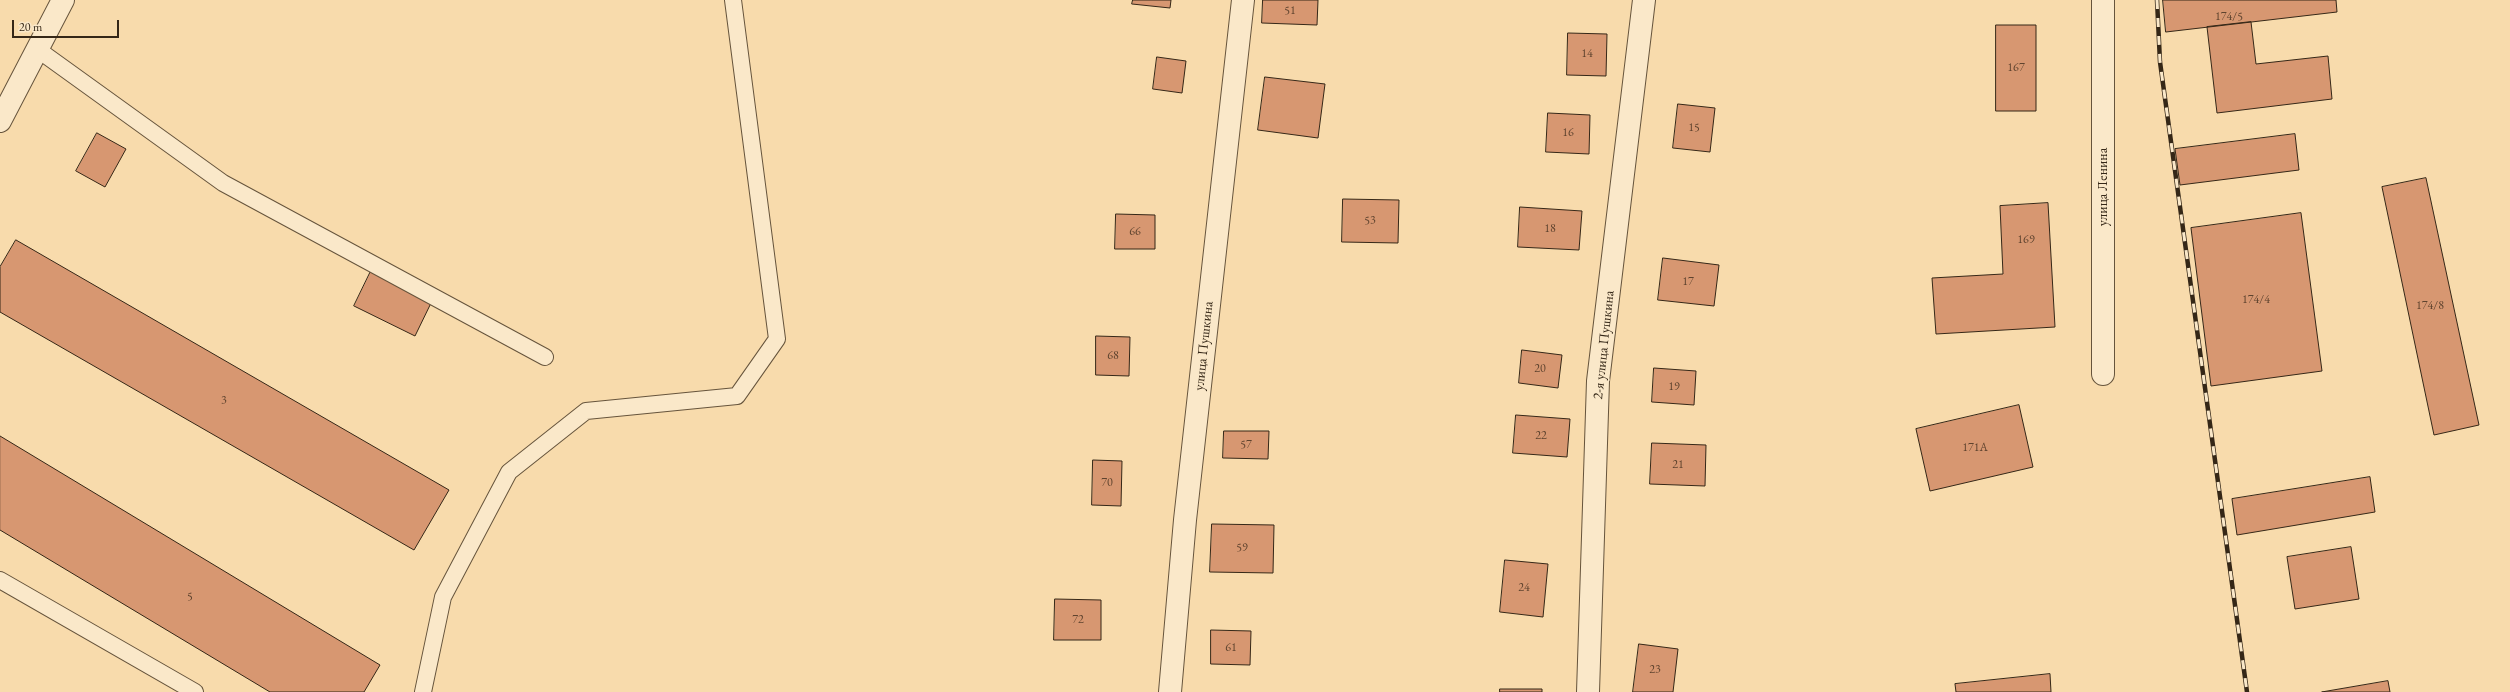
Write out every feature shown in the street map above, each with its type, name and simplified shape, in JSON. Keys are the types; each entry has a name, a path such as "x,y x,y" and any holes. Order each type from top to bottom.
{"street":[{"path":"0,120 63,0"},
{"name":"улица Пушкина","path":"1170,692 1186,512 1243,0"},
{"name":"2-я улица Пушкина","path":"1588,692 1598,381 1644,0"},
{"name":"улица Ленина","path":"2103,0 2103,374"}],"lane":[{"path":"423,692 443,597 509,472 586,411 737,396 777,338 733,0"},
{"path":"37,49 223,183 546,357"},
{"path":"0,580 195,692"}],"building":[{"path":"1133,0 1171,0 1170,8 1132,4"},
{"path":"1263,0 1318,0 1317,25 1262,23"},
{"path":"2163,0 2336,0 2337,12 2166,32"},
{"path":"2251,22 2256,64 2328,56 2332,99 2217,113 2207,27"},
{"path":"1996,25 2036,25 2036,111 1996,111"},
{"path":"1568,33 1607,34 1606,76 1567,75"},
{"path":"1157,57 1186,61 1182,93 1153,89"},
{"path":"1265,77 1325,84 1318,138 1258,130"},
{"path":"1678,104 1715,108 1710,152 1673,148"},
{"path":"1548,113 1590,115 1589,154 1546,152"},
{"path":"97,133 126,149 105,187 76,171"},
{"path":"2295,134 2299,170 2180,185 2175,149"},
{"path":"2426,178 2479,425 2434,435 2382,187"},
{"path":"1343,199 1399,200 1398,243 1342,242"},
{"path":"2048,203 2055,327 1936,334 1932,278 2003,274 2000,206"},
{"path":"1520,207 1582,211 1579,250 1518,247"},
{"path":"2301,213 2322,371 2211,386 2191,228"},
{"path":"1116,214 1155,215 1155,249 1115,249"},
{"path":"16,240 449,490 414,550 0,312 0,267"},
{"path":"1663,258 1719,265 1714,306 1658,300"},
{"path":"371,271 432,301 415,336 354,306"},
{"path":"1096,336 1130,337 1129,376 1096,375"},
{"path":"1522,350 1562,355 1558,388 1519,383"},
{"path":"1654,368 1696,371 1694,405 1652,402"},
{"path":"2019,405 2033,467 1930,491 1916,429"},
{"path":"1516,415 1570,419 1567,457 1513,453"},
{"path":"1224,431 1269,431 1268,459 1223,458"},
{"path":"0,436 380,665 364,692 270,692 0,530"},
{"path":"1652,443 1706,445 1705,486 1650,484"},
{"path":"1093,460 1122,461 1121,506 1092,505"},
{"path":"2370,477 2375,512 2237,535 2232,499"},
{"path":"1212,524 1274,525 1273,573 1210,572"},
{"path":"2351,547 2359,599 2295,609 2287,557"},
{"path":"1505,560 1548,564 1543,617 1500,612"},
{"path":"1055,599 1101,600 1101,640 1054,640"},
{"path":"1211,630 1251,631 1250,665 1211,664"},
{"path":"1639,644 1678,649 1673,692 1633,692"},
{"path":"2050,674 2051,692 1956,692 1955,684"},
{"path":"2388,681 2390,692 2322,692"},
{"path":"1500,689 1542,689 1542,692 1500,692"}],"railway":[{"path":"2157,0 2160,62 2247,692"}]}
